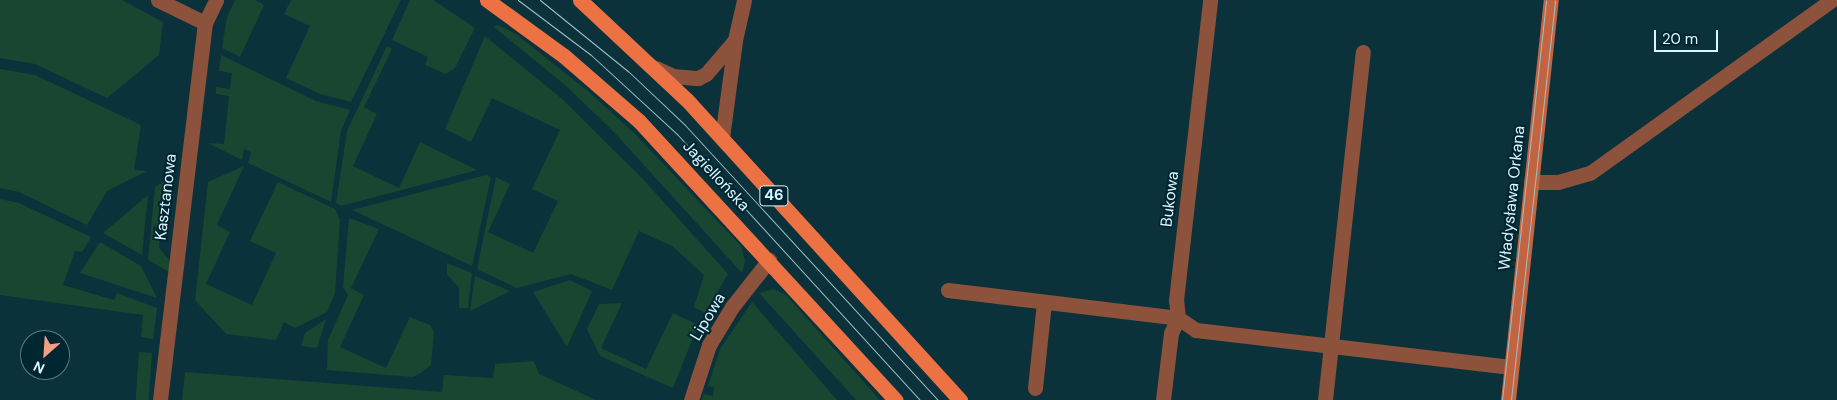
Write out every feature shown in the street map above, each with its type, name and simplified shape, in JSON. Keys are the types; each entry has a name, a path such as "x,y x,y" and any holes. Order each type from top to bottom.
{"main road":[{"name":"Jagiellońska","path":"488,0 564,56 640,121 896,400"},
{"name":"Jagiellońska","path":"580,0 656,68 960,400"}],"street":[{"path":"158,0 205,23"},
{"name":"Kasztanowa","path":"160,400 205,23 216,0"},
{"path":"722,138 735,40 744,0"},
{"name":"Bukowa","path":"1163,400 1171,333 1178,318 1176,300 1210,0"},
{"name":"Władysława Orkana","path":"1508,400 1551,0"},
{"path":"1531,182 1558,182 1590,173 1832,0"},
{"path":"656,68 673,76 698,78 706,74 735,40"},
{"path":"1325,400 1363,52"},
{"name":"Lipowa","path":"691,400 709,345 732,307 769,260"},
{"path":"948,290 1178,318 1196,330 1511,367"},
{"path":"1035,388 1044,302"}],"green space":[{"path":"0,0 122,0 163,22 159,55 107,98 35,64 0,58"},
{"path":"235,0 255,0 264,5 240,57 222,48 227,17"},
{"path":"291,0 401,0 351,102 320,94 286,78 310,26 284,14"},
{"path":"410,0 433,0 475,28 455,68 446,74 425,65 428,57 392,40"},
{"path":"498,25 516,34 589,92 635,134 741,246 745,261 742,273 613,131 565,85 494,27"},
{"path":"485,36 561,98 643,179 728,274 705,313 694,307 704,275 672,246 639,231 612,290 571,274 517,288 477,269 496,177 510,184 488,232 533,253 558,201 532,189 560,130 492,98 471,142 445,129"},
{"path":"387,46 392,49 364,107 377,114 353,166 399,188 420,142 477,170 341,206 336,203 347,131"},
{"path":"221,55 316,101 350,110 341,131 331,202 248,163 251,152 244,149 242,160 208,143 224,144 229,96 216,94 216,87 230,89 232,73 219,71"},
{"path":"0,69 35,75 141,125 134,170 147,171 107,191 87,225 19,192 0,188"},
{"path":"244,166 217,225 230,232 206,284 252,305 276,253 250,241 278,182 335,209 340,220 335,293 327,312 295,328 284,322 276,340 226,334 195,300 208,182"},
{"path":"486,175 491,177 472,266 352,210"},
{"path":"165,181 159,248 169,260 171,273 148,260 155,187"},
{"path":"148,195 142,255 103,233"},
{"path":"0,199 19,203 91,237 82,252 75,251 63,285 114,300 117,293 157,308 153,339 141,337 143,315 0,295"},
{"path":"349,218 379,229 351,288 364,295 340,347 386,368 410,317 430,325 434,332 431,365 413,377 327,370 328,340 348,295 343,287"},
{"path":"100,242 141,266 157,298 80,273"},
{"path":"447,263 472,273 468,308 459,308 459,288 447,274"},
{"path":"475,276 510,291 470,311"},
{"path":"570,280 592,291 567,347 533,292"},
{"path":"773,289 785,294 880,400 856,400 759,293"},
{"path":"752,302 837,400 702,400 703,394 713,396 714,387 708,386 720,349"},
{"path":"622,303 601,348 646,369 673,313 698,325 673,388 600,356 587,329 599,304"},
{"path":"326,319 317,348 301,346 305,333"},
{"path":"139,352 152,353 149,400 136,400"},
{"path":"534,361 539,374 596,400 182,400 185,372 442,392 444,375 493,378 495,364"}],"tram line":[{"path":"518,0 591,55 677,134 920,400"},
{"path":"540,0 629,72 685,125 938,400"},
{"path":"1502,400 1546,0"},
{"path":"1511,400 1555,0"}]}
